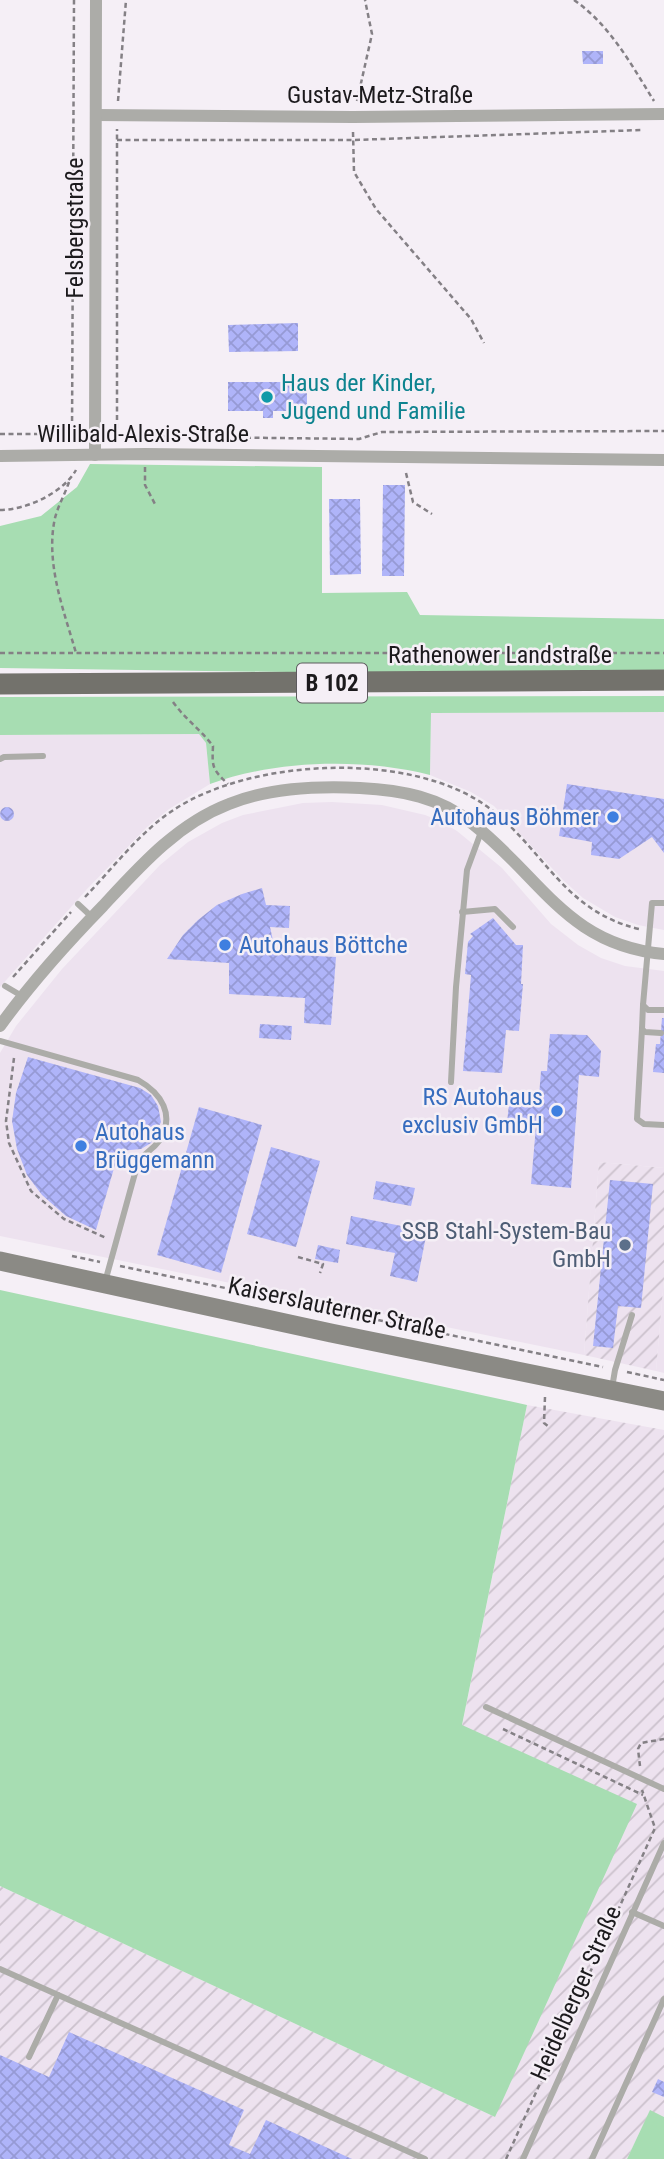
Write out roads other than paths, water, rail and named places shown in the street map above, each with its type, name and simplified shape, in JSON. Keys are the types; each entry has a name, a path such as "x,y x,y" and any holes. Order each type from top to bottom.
{"main road":[{"name":"Rathenower Landstraße","path":"0,684 664,680"}],"street":[{"name":"Felsbergstraße","path":"89,455 96,436 96,0"},
{"name":"Gustav-Metz-Straße","path":"96,116 663,114"},
{"name":"Willibald-Alexis-Straße","path":"0,456 145,454 664,460"},
{"path":"0,1026 22,996 146,860 189,824 231,803 257,796 342,788 398,791 424,797 450,808 481,830 499,845 568,917 590,933 647,953 664,954"},
{"name":"Kaiserslauterner Straße","path":"0,1261 107,1274 331,1333 664,1401"}],"lane":[{"path":"0,759 43,756"},
{"path":"451,1082 467,870 481,830"},
{"path":"664,904 652,902 637,1119 644,1124 664,1125"},
{"path":"78,904 92,917"},
{"path":"462,912 495,909 513,927"},
{"path":"5,986 22,996"},
{"path":"643,1005 648,1010 663,1010"},
{"path":"642,1029 661,1033"},
{"path":"0,1041 138,1080 153,1088 162,1101 166,1119 165,1130 158,1142 141,1156 107,1274"},
{"path":"611,1390 632,1315"},
{"path":"486,1707 664,1789"},
{"name":"Heidelberger Straße","path":"523,2159 664,1843"},
{"path":"632,1912 664,1926"},
{"path":"0,1969 425,2159"},
{"path":"29,2057 58,1995"},
{"path":"592,2159 664,1999"}],"place":[{"name":"Haus der Kinder, Jugend und Familie","path":"267,397"},
{"name":"Autohaus Böhmer","path":"613,817"},
{"name":"Autohaus Böttche","path":"225,945"},
{"name":"RS Autohaus exclusiv GmbH","path":"557,1111"},
{"name":"Autohaus Brüggemann","path":"81,1146"},
{"name":"SSB Stahl-System-Bau GmbH","path":"625,1245"}]}
